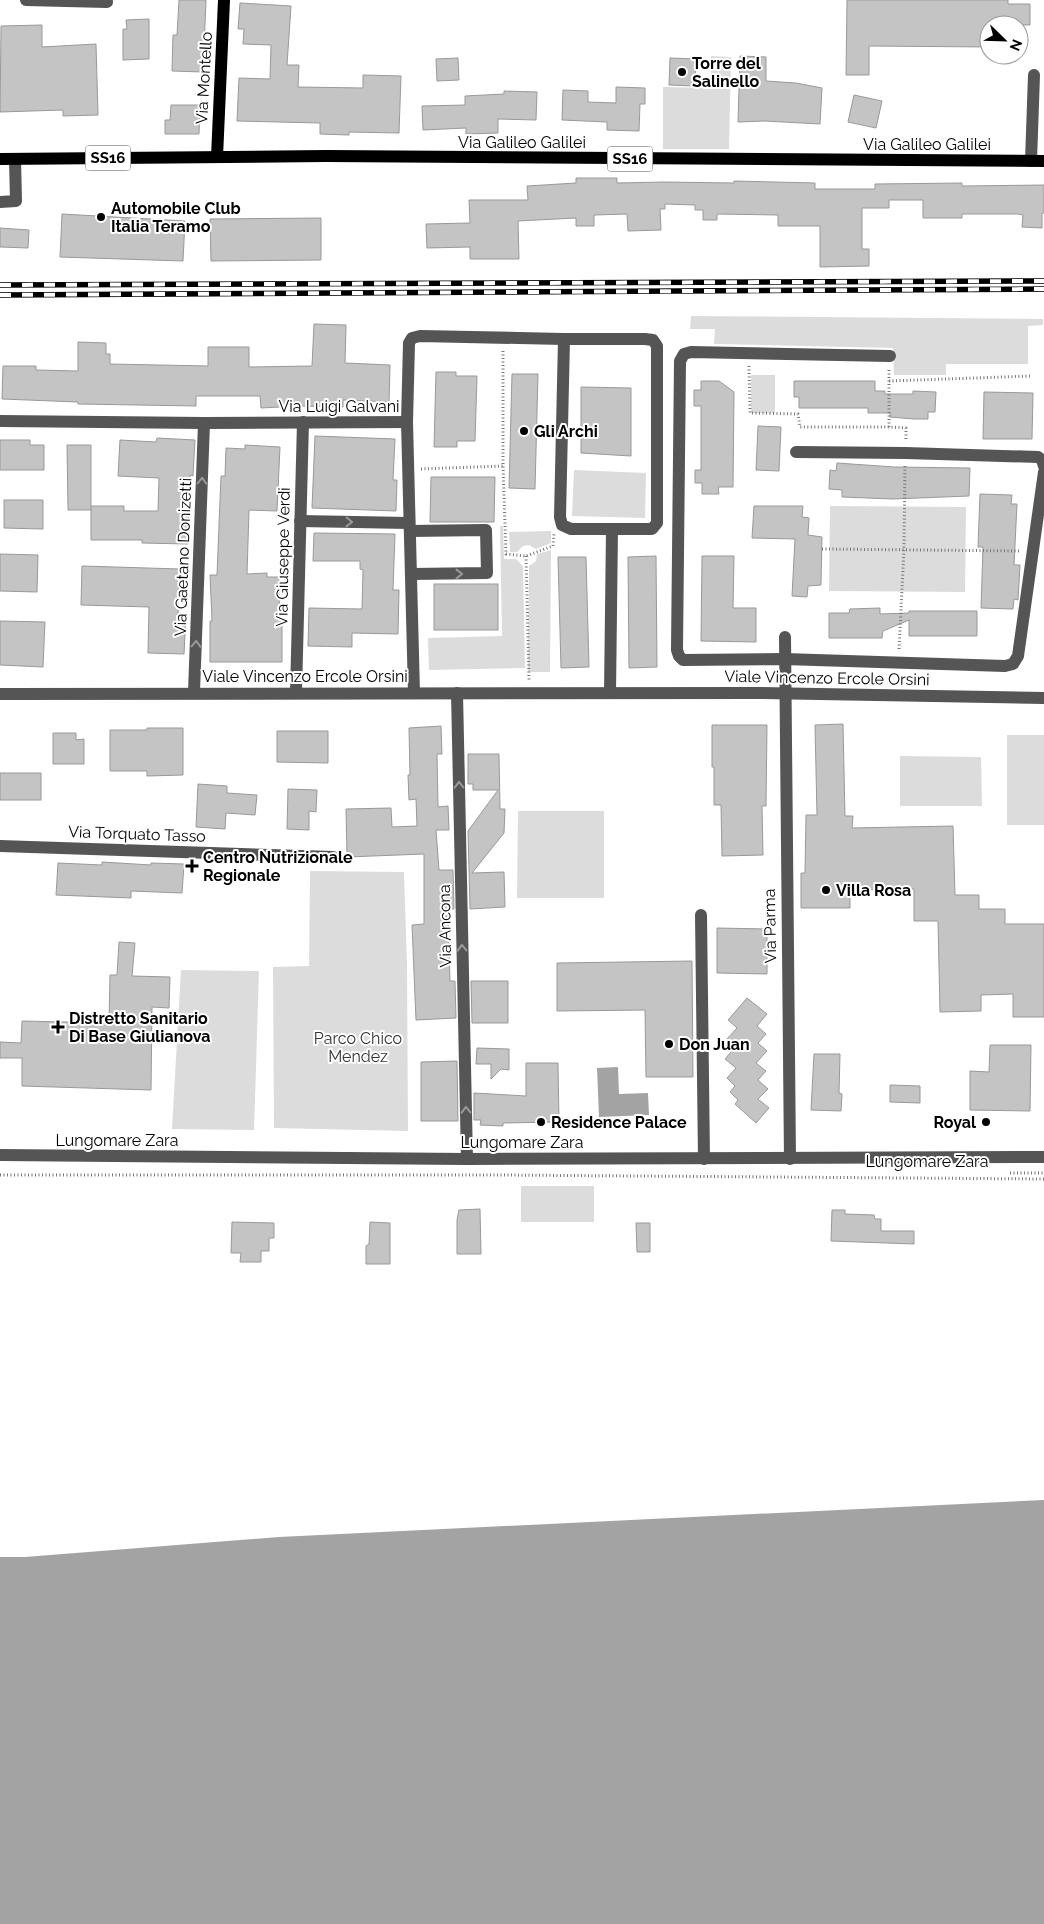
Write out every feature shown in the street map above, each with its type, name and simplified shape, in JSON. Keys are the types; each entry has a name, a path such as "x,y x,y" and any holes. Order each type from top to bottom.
{"main road":[{"name":"Via Montello","path":"217,157 224,0"},
{"name":"Via Galileo Galilei","path":"0,159 217,157 1044,161"}],"street":[{"path":"26,0 107,2"},
{"path":"1031,161 1034,75"},
{"path":"0,202 16,201 15,159"},
{"path":"407,422 408,350 412,338 420,336 653,340 657,346 657,523 652,529 571,529 562,525 560,517 564,339"},
{"path":"890,356 691,352 684,354 680,361 677,650 679,656 684,660 784,659 1004,666 1013,664 1018,656 1044,472"},
{"name":"Via Luigi Galvani","path":"0,420 407,422 414,693"},
{"name":"Via Gaetano Donizetti","path":"194,692 204,422"},
{"name":"Via Giuseppe Verdi","path":"296,692 303,422"},
{"path":"796,452 1038,457 1042,460 1044,466"},
{"path":"300,521 486,530 487,574 410,574"},
{"path":"610,693 612,529"},
{"name":"Via Parma","path":"785,637 784,693 790,1158"},
{"name":"Viale Vincenzo Ercole Orsini","path":"0,694 194,692 784,693 1044,698"},
{"name":"Via Ancona","path":"457,693 467,1159"},
{"name":"Via Torquato Tasso","path":"0,846 333,857"},
{"path":"701,915 704,1159"},
{"name":"Lungomare Zara","path":"0,1155 467,1159 1044,1157"}],"path":[{"path":"503,338 503,466 506,554 526,556 554,546 554,532 562,525"},
{"path":"749,354 750,413 798,414 800,427 906,428 904,549 898,662"},
{"path":"888,428 890,356"},
{"path":"889,381 1031,376"},
{"path":"408,469 503,466"},
{"path":"822,549 1032,551"},
{"path":"526,556 529,693"},
{"name":"Lungomare Zara","path":"0,1175 510,1175 1044,1179"}],"green space":[{"path":"711,56 731,57 729,149 663,149 663,87 711,88"},
{"path":"691,316 1043,319 1043,325 1028,326 1028,364 946,364 946,375 894,375 893,348 714,344 715,329 690,329"},
{"path":"751,375 775,375 775,413 751,413"},
{"path":"574,470 646,473 645,518 572,516"},
{"path":"830,506 966,507 965,592 829,591"},
{"path":"500,526 503,526 504,559 516,559 523,566 525,668 429,670 428,638 502,636"},
{"path":"551,531 551,543 536,549 529,545 523,546 517,552 510,552 509,532"},
{"path":"551,550 550,672 528,672 529,566 536,561 537,554"},
{"path":"1007,735 1044,735 1044,825 1007,825"},
{"path":"900,756 981,757 982,806 900,806"},
{"path":"518,811 604,811 604,898 517,898"},
{"name":"Parco Chico Mendez","path":"310,871 404,872 407,965 408,1131 274,1128 273,967 309,966"},
{"path":"181,970 259,971 254,1130 172,1129"},
{"path":"521,1186 594,1186 594,1222 521,1222"}],"shaded area":[{"path":"618,1067 619,1094 648,1093 649,1115 599,1117 597,1068"},
{"path":"1044,1500 1044,1924 0,1924 0,1557 25,1557 279,1537"}],"building":[{"path":"179,0 206,0 203,72 172,71 173,35 177,35"},
{"path":"847,0 1008,0 1008,4 1030,4 1030,25 1029,15 979,15 979,47 869,46 869,75 846,75"},
{"path":"240,3 291,6 287,65 299,65 298,87 363,88 363,75 401,76 399,133 349,132 349,135 320,134 320,123 237,121 239,78 270,79 271,45 243,44 244,29 238,29"},
{"path":"149,19 149,59 123,60 123,29 127,29 126,20"},
{"path":"42,25 42,47 96,44 98,115 63,116 63,110 0,112 1,26"},
{"path":"740,56 766,57 766,81 796,83 822,88 820,124 765,121 738,122"},
{"path":"458,58 459,80 437,81 436,59"},
{"name":"Torre del Salinello","path":"670,58 696,59 695,86 669,85"},
{"path":"616,87 645,88 645,104 640,104 639,131 607,130 607,122 562,120 563,90 588,91 588,102 616,103"},
{"path":"504,91 537,92 536,120 498,119 498,133 466,134 466,128 423,130 422,106 465,105 465,96 504,94"},
{"path":"854,95 882,101 876,128 848,122"},
{"path":"171,105 200,105 199,134 165,134 165,120 170,120"},
{"path":"576,178 617,178 617,183 734,183 734,181 815,183 815,189 875,189 875,184 962,183 962,186 1044,185 1044,213 1042,213 1042,228 1022,227 1023,215 1018,214 962,214 962,218 923,218 923,200 889,200 889,208 862,208 862,249 869,249 869,266 820,267 820,226 778,226 778,215 717,214 717,220 703,220 703,210 695,210 695,205 665,204 665,209 660,209 661,230 628,231 627,214 594,215 594,226 576,226 576,218 518,221 519,259 470,259 470,247 427,248 426,224 470,223 469,200 528,200 527,186 576,183"},
{"path":"62,214 185,221 183,261 60,257"},
{"path":"321,218 321,260 211,261 210,219"},
{"path":"0,228 29,230 28,248 0,247"},
{"path":"314,324 346,325 345,363 390,365 389,402 343,400 343,407 298,406 261,408 260,396 196,396 196,406 78,404 78,402 2,399 3,366 36,366 36,370 78,371 78,342 106,343 106,354 110,354 110,364 208,366 208,347 249,347 249,367 312,366"},
{"path":"436,372 456,372 456,376 477,376 475,441 457,441 457,447 434,447"},
{"name":"Gli Archi","path":"512,374 538,374 535,489 509,488"},
{"path":"701,381 719,381 734,392 733,487 718,487 719,494 702,494 702,483 695,483 695,470 701,470 701,406 694,406 694,390 701,390"},
{"path":"794,381 875,381 875,391 885,391 885,394 913,394 913,391 936,392 935,412 928,412 928,419 914,419 890,417 890,413 868,413 868,408 799,408 799,397 794,397"},
{"path":"581,387 631,388 631,456 581,453"},
{"path":"984,392 1033,393 1032,439 983,439"},
{"path":"758,426 781,427 779,471 756,470"},
{"path":"315,436 395,439 393,480 397,480 396,511 312,508"},
{"path":"157,438 195,440 193,476 190,475 188,544 142,543 142,540 91,540 91,506 124,506 124,511 158,511 159,478 118,476 120,440 156,442"},
{"path":"0,440 30,440 30,445 44,445 44,470 0,470"},
{"path":"67,445 91,445 91,510 68,510"},
{"path":"245,445 280,447 277,511 249,510 247,574 267,573 267,577 279,577 282,662 210,662 210,621 212,621 210,575 217,575 221,476 225,476 226,448 245,449"},
{"path":"837,463 894,467 970,468 969,496 893,499 842,497 842,490 829,489 830,470 836,471"},
{"path":"431,477 495,477 494,522 430,522"},
{"path":"980,494 1012,495 1011,504 1017,504 1014,565 1020,565 1018,600 1014,599 1013,609 981,608 983,547 978,547"},
{"path":"4,500 43,500 43,529 4,528"},
{"path":"754,506 803,506 802,517 809,518 808,535 822,537 821,585 808,586 807,597 792,596 795,539 752,538"},
{"path":"314,533 395,534 393,590 399,590 398,634 352,633 352,647 308,646 309,608 362,609 363,570 360,569 360,561 313,561"},
{"path":"0,554 38,555 37,592 0,591"},
{"path":"656,556 657,667 629,668 628,557"},
{"path":"702,556 734,556 733,608 756,608 756,642 701,641"},
{"path":"558,557 586,557 589,667 561,668"},
{"path":"82,566 180,569 178,614 186,614 184,654 148,653 149,607 81,605"},
{"path":"434,584 498,584 498,630 434,630"},
{"path":"880,608 880,614 909,613 909,611 977,611 977,636 909,636 909,620 883,631 882,638 829,638 829,613 849,613 850,609"},
{"path":"0,621 45,622 43,667 0,665"},
{"path":"843,724 845,816 853,816 852,828 953,826 955,895 979,895 979,909 1005,909 1005,924 1044,924 1044,1017 1013,1017 1013,994 981,995 981,1011 940,1012 938,921 914,921 914,889 850,890 850,908 801,908 801,873 805,873 806,815 817,815 815,725"},
{"path":"712,725 767,725 766,806 762,806 763,855 722,856 721,805 714,805"},
{"path":"441,726 442,754 437,754 438,807 448,806 449,830 436,830 439,870 453,870 454,909 448,909 450,981 455,981 456,1018 416,1020 412,925 424,924 424,854 347,857 346,809 391,808 392,827 417,826 416,799 409,800 409,728"},
{"path":"147,728 183,728 183,775 147,776 147,771 110,771 110,730 147,730"},
{"path":"277,731 328,731 328,763 277,762"},
{"path":"53,733 76,733 76,740 84,739 84,764 53,764"},
{"path":"468,754 499,754 500,809 505,809 504,833 472,873 504,872 505,907 470,909 468,831 498,790 473,790 473,784 468,784"},
{"path":"0,773 41,773 41,800 0,800"},
{"path":"198,784 227,786 227,793 257,795 255,815 226,813 225,829 196,827"},
{"path":"288,789 317,790 316,812 309,811 309,830 287,829"},
{"path":"102,862 151,865 151,863 184,864 182,893 131,891 131,898 56,895 58,863 102,865"},
{"path":"717,928 767,929 767,974 717,973"},
{"path":"119,942 135,943 132,976 170,977 169,1008 152,1007 151,1090 22,1086 22,1058 0,1058 0,1042 21,1043 22,1021 109,1023 110,975 117,975"},
{"name":"Don Juan","path":"692,961 693,1077 646,1077 645,1010 557,1011 557,963"},
{"path":"471,981 508,981 508,1023 472,1023"},
{"path":"747,998 767,1014 757,1026 766,1034 758,1043 767,1051 756,1063 766,1071 758,1080 768,1089 758,1099 769,1108 756,1123 735,1104 738,1100 730,1092 735,1086 727,1078 736,1068 725,1059 736,1046 727,1039 737,1028 728,1020"},
{"path":"990,1045 1031,1045 1030,1111 970,1110 970,1071 989,1072"},
{"path":"477,1048 509,1049 509,1070 501,1069 491,1079 491,1064 476,1064"},
{"path":"814,1054 840,1054 839,1093 842,1094 841,1111 811,1110"},
{"path":"457,1061 458,1121 421,1121 421,1062"},
{"path":"526,1063 558,1063 559,1122 503,1123 503,1126 480,1125 481,1120 474,1120 474,1093 526,1096"},
{"path":"890,1085 920,1086 920,1103 890,1102"},
{"path":"480,1209 481,1254 457,1254 457,1220 459,1210"},
{"path":"832,1210 845,1210 845,1214 874,1215 875,1219 881,1219 881,1231 914,1231 914,1244 831,1241"},
{"path":"232,1222 274,1223 274,1238 269,1238 269,1251 261,1251 261,1262 240,1262 241,1253 231,1253"},
{"path":"370,1222 390,1223 390,1264 366,1264 366,1246 369,1244"},
{"path":"636,1223 650,1223 650,1252 637,1252"}],"railway":[{"path":"0,285 1044,281"},
{"path":"0,295 1044,289"}],"place":[{"name":"Torre del Salinello","path":"682,72"},
{"name":"Automobile Club Italia Teramo","path":"101,217"},
{"name":"Gli Archi","path":"524,431"},
{"name":"Centro Nutrizionale Regionale","path":"192,866"},
{"name":"Villa Rosa","path":"826,890"},
{"name":"Distretto Sanitario Di Base Giulianova","path":"58,1027"},
{"name":"Don Juan","path":"669,1044"},
{"name":"Residence Palace","path":"541,1122"},
{"name":"Royal","path":"986,1122"}]}
